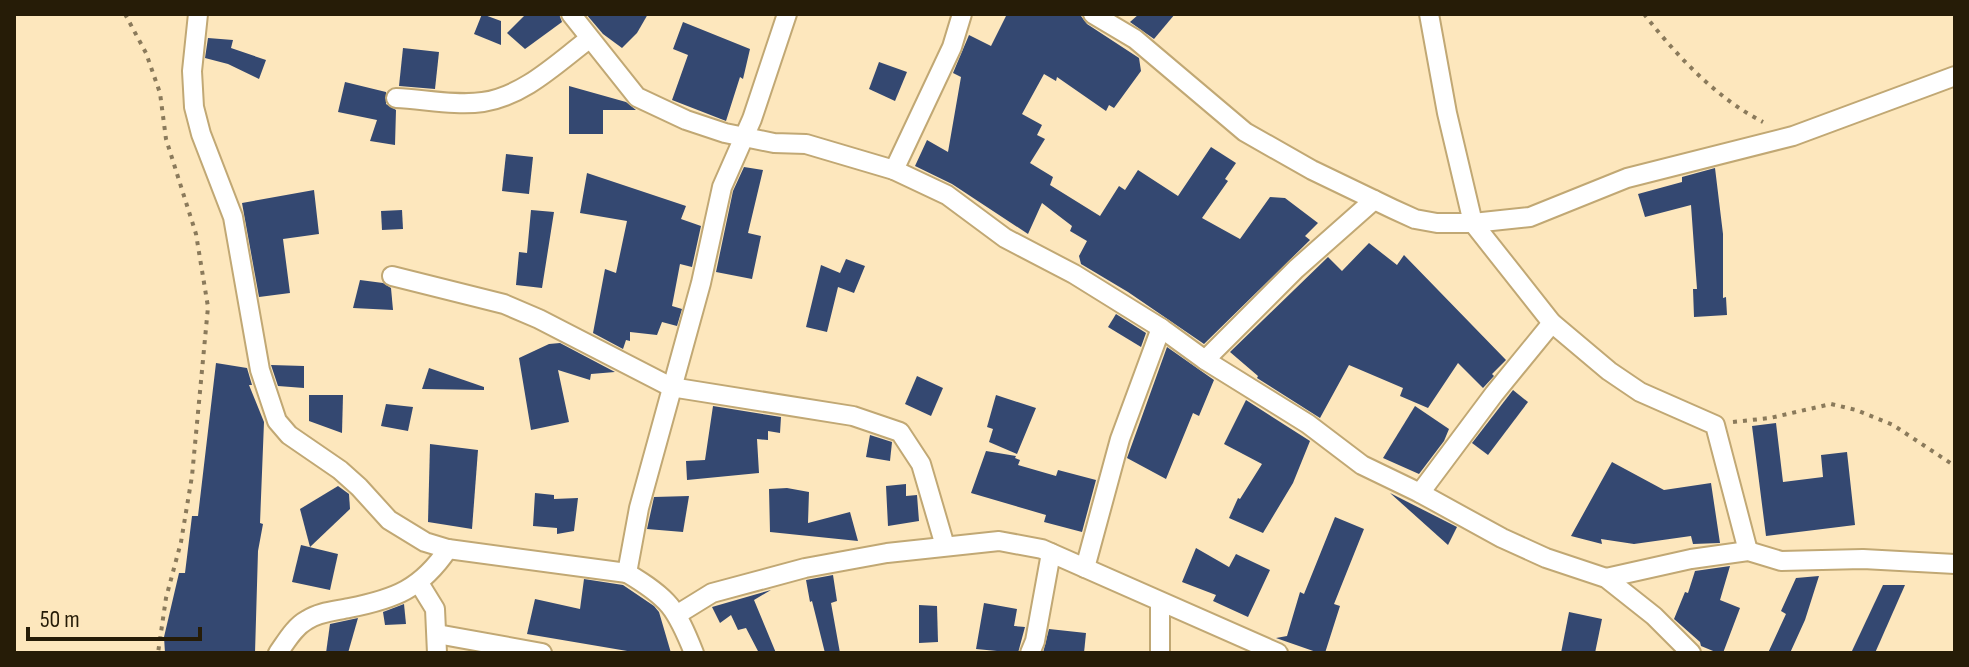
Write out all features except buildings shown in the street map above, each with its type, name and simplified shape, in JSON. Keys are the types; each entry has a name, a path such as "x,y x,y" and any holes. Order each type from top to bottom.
{"street":[{"path":"198,14 192,71 194,107 201,134 233,217 260,370 277,421 289,435 340,470 389,520 425,542 448,549 627,573 647,584 678,614 694,653"},
{"path":"627,573 639,508 701,283 722,187 745,138 787,14"},
{"path":"894,170 952,47 962,14"},
{"path":"1093,14 1135,39 1245,132 1374,200 1415,219 1437,223 1530,217 1627,178 1793,136 1955,76"},
{"path":"1429,14 1447,113 1473,223 1552,323 1609,371 1640,392 1715,425 1748,551"},
{"path":"577,17 589,39 637,97 686,120 745,138 806,144 894,170 947,195 1005,238 1074,274 1161,328 1205,360 1308,424 1362,465 1513,543 1606,578 1654,616 1691,653"},
{"path":"396,98 479,103 499,99 531,83 589,39"},
{"path":"1205,360 1296,269 1374,200"},
{"path":"392,276 504,304 671,387 853,416 900,432 921,464 945,546"},
{"path":"1420,493 1552,323"},
{"path":"1085,568 1120,439 1161,328"},
{"path":"678,614 712,593 805,568 945,546 999,541 1051,553 1268,651"},
{"path":"278,653 306,620 388,599 419,583 433,571 448,549"},
{"path":"1606,578 1691,559 1748,551 1781,561 1863,559 1955,564"},
{"path":"1030,653 1035,641 1051,553"},
{"path":"419,583 435,609 437,644 467,637 542,653"},
{"path":"1160,602 1160,653"}],"path":[{"path":"125,14 155,74 171,160 196,234 208,307 192,476 181,542 166,598 158,653"},
{"path":"1644,14 1672,50 1730,101 1759,120 1793,136"},
{"path":"1715,425 1770,418 1831,404 1893,425 1955,466"}]}
